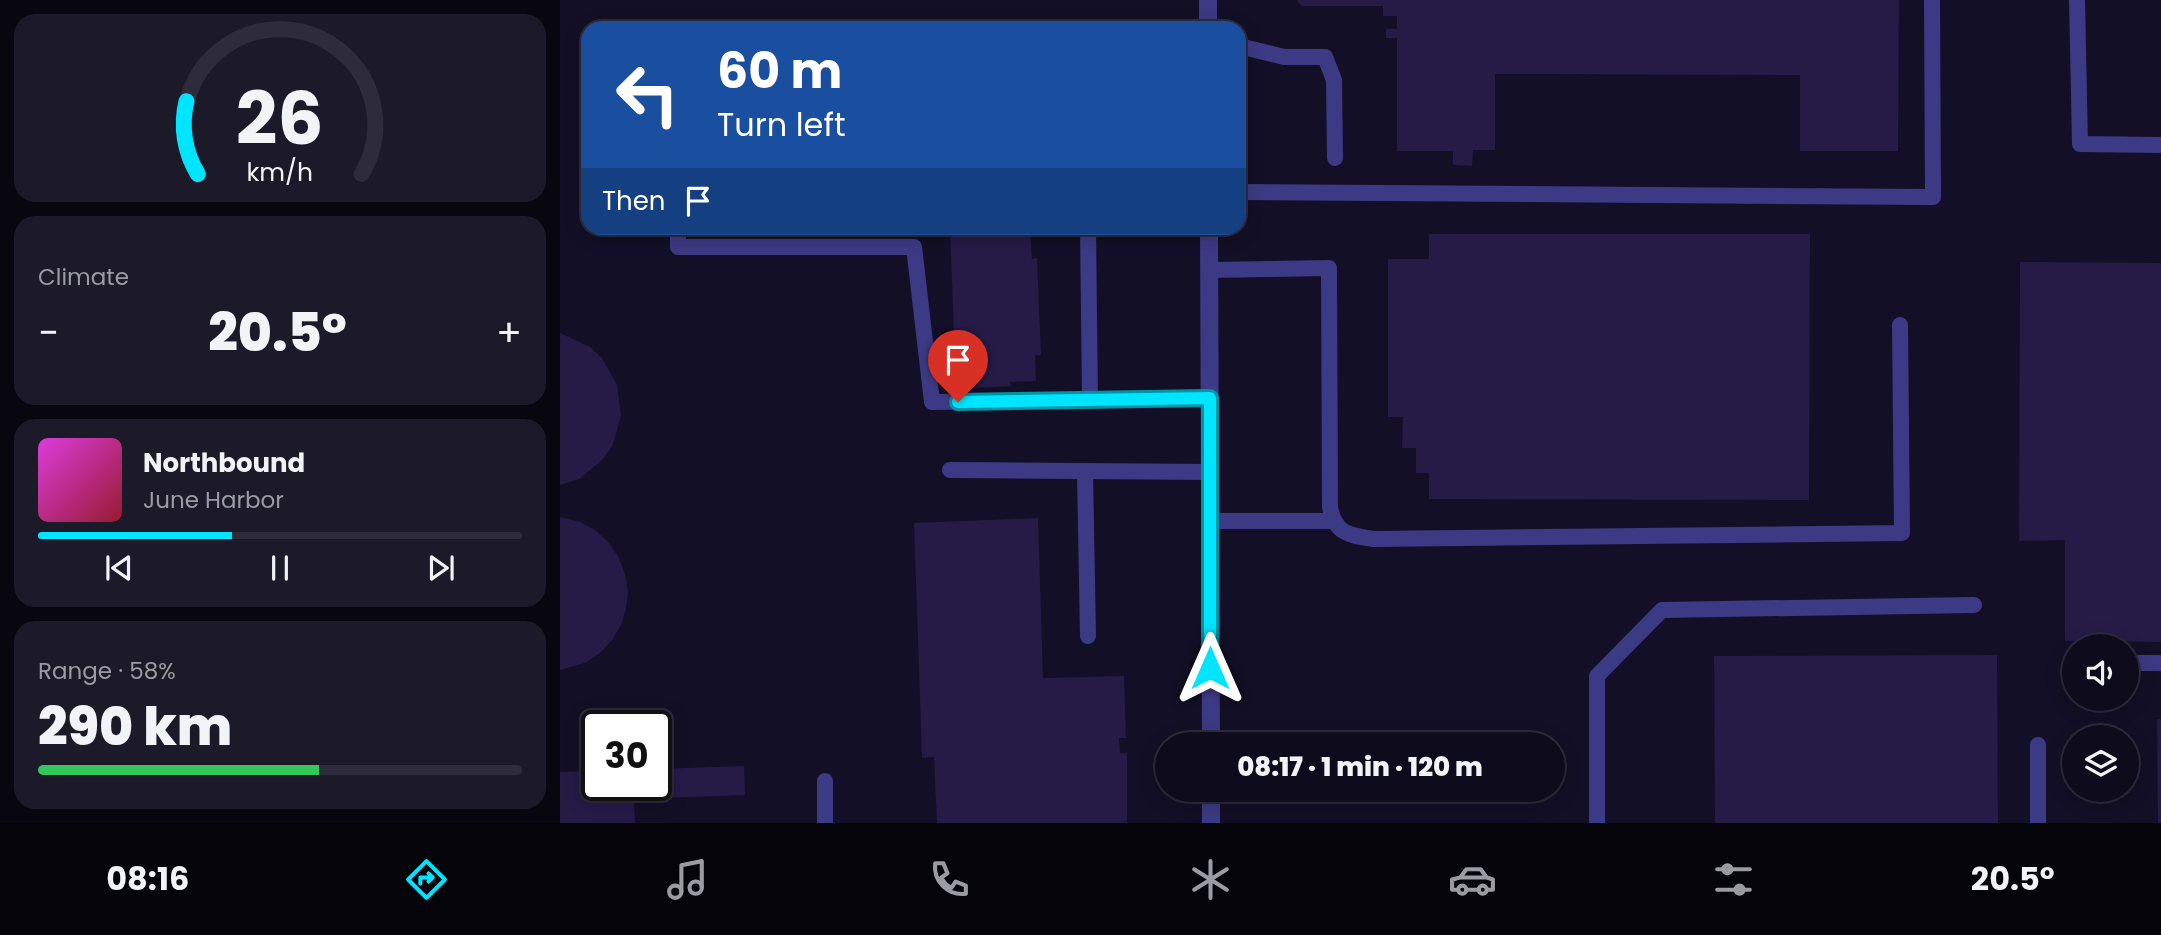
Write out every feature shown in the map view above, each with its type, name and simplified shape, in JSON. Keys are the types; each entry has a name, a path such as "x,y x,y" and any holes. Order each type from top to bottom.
{"street":[{"path":"1208,0 1208,21"},
{"path":"1209,235 1211,732"},
{"path":"1211,802 1211,823"}],"lane":[{"path":"1246,192 1933,197 1932,0"},
{"path":"2077,0 2080,144 2161,145"},
{"path":"1246,48 1284,57 1325,57 1334,80 1335,158"},
{"path":"678,235 678,247 914,247 932,402 1210,398"},
{"path":"1088,235 1090,400"},
{"path":"1209,270 1329,268 1329,507 1332,521 1342,532 1373,539 1902,533 1900,325"},
{"path":"950,471 1210,472"},
{"path":"1085,471 1088,636"},
{"path":"1210,521 1332,521"},
{"path":"1597,823 1597,676 1662,610 1974,605"},
{"path":"2139,663 2161,663"},
{"path":"2038,745 2038,823"},
{"path":"825,781 825,823"}],"building":[{"path":"1296,0 1899,0 1898,151 1800,151 1800,75 1495,74 1495,150 1473,150 1472,166 1453,165 1453,151 1397,151 1397,38 1386,38 1386,29 1397,29 1397,16 1383,16 1383,6 1302,6"},
{"path":"1429,234 1810,234 1809,500 1429,499 1429,473 1416,473 1416,448 1402,448 1403,417 1388,417 1388,259 1429,259"},
{"path":"950,235 1030,235 1032,259 1037,258 1041,355 1035,355 1036,381 1010,382 1011,386 956,389"},
{"path":"2020,262 2161,263 2161,642 2139,642 2139,634 2065,634 2065,540 2019,541"},
{"path":"560,333 590,347 602,358 617,385 621,416 612,446 603,459 579,479 560,485"},
{"path":"560,517 581,522 609,543 619,558 628,591 621,625 612,640 600,653 585,663 560,670"},
{"path":"1038,518 1043,678 1124,676 1126,738 1119,738 1120,753 1127,753 1127,823 937,823 934,757 922,758 914,523"},
{"path":"1997,655 1998,823 1715,823 1714,656"},
{"path":"2157,719 2161,719 2161,823 2158,823"},
{"path":"744,766 745,795 672,798 672,768"},
{"path":"581,771 581,801 634,801 635,823 560,823 560,772"}],"route":[{"path":"958,402 1210,398 1210,668"}]}
